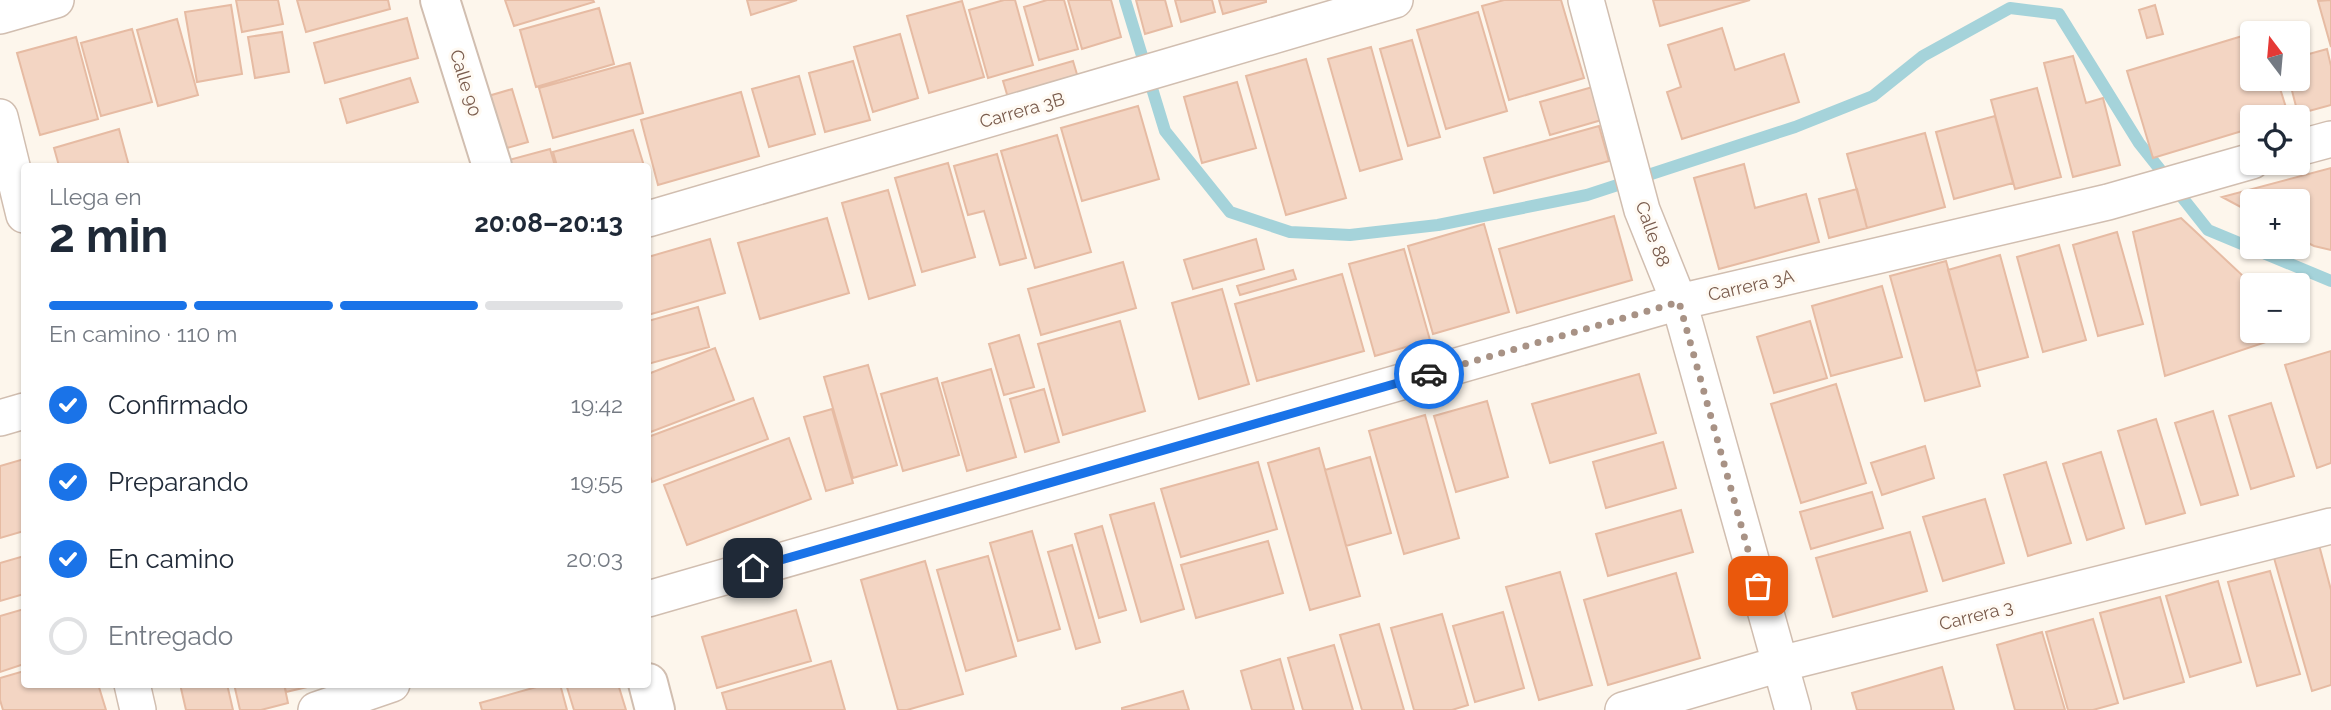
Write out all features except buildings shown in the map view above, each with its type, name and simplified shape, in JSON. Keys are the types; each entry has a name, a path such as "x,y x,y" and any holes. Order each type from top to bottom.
{"street":[{"path":"0,16 56,0"},
{"name":"Calle 90","path":"440,0 491,163"},
{"name":"Carrera 3B","path":"651,218 1395,0"},
{"name":"Calle 88","path":"1586,0 1642,210 1679,302 1793,710"},
{"path":"0,117 21,203"},
{"path":"2310,145 2331,139"},
{"name":"Carrera 3A","path":"651,598 1679,302 2108,202 2238,165"},
{"path":"0,418 21,412"},
{"name":"Carrera 3","path":"1623,710 1780,664 2331,526"},
{"path":"133,688 138,710"},
{"path":"316,710 380,688"},
{"path":"649,688 655,710"}],"waterway":[{"path":"1125,0 1165,131 1230,212 1290,232 1350,235 1438,225 1587,195 1795,127 1873,96 1923,56 2010,8 2059,14 2139,143 2208,230 2331,281"}],"way so far":[{"path":"1429,374 1679,302 1758,586"}],"route":[{"path":"753,568 1429,374"}]}
